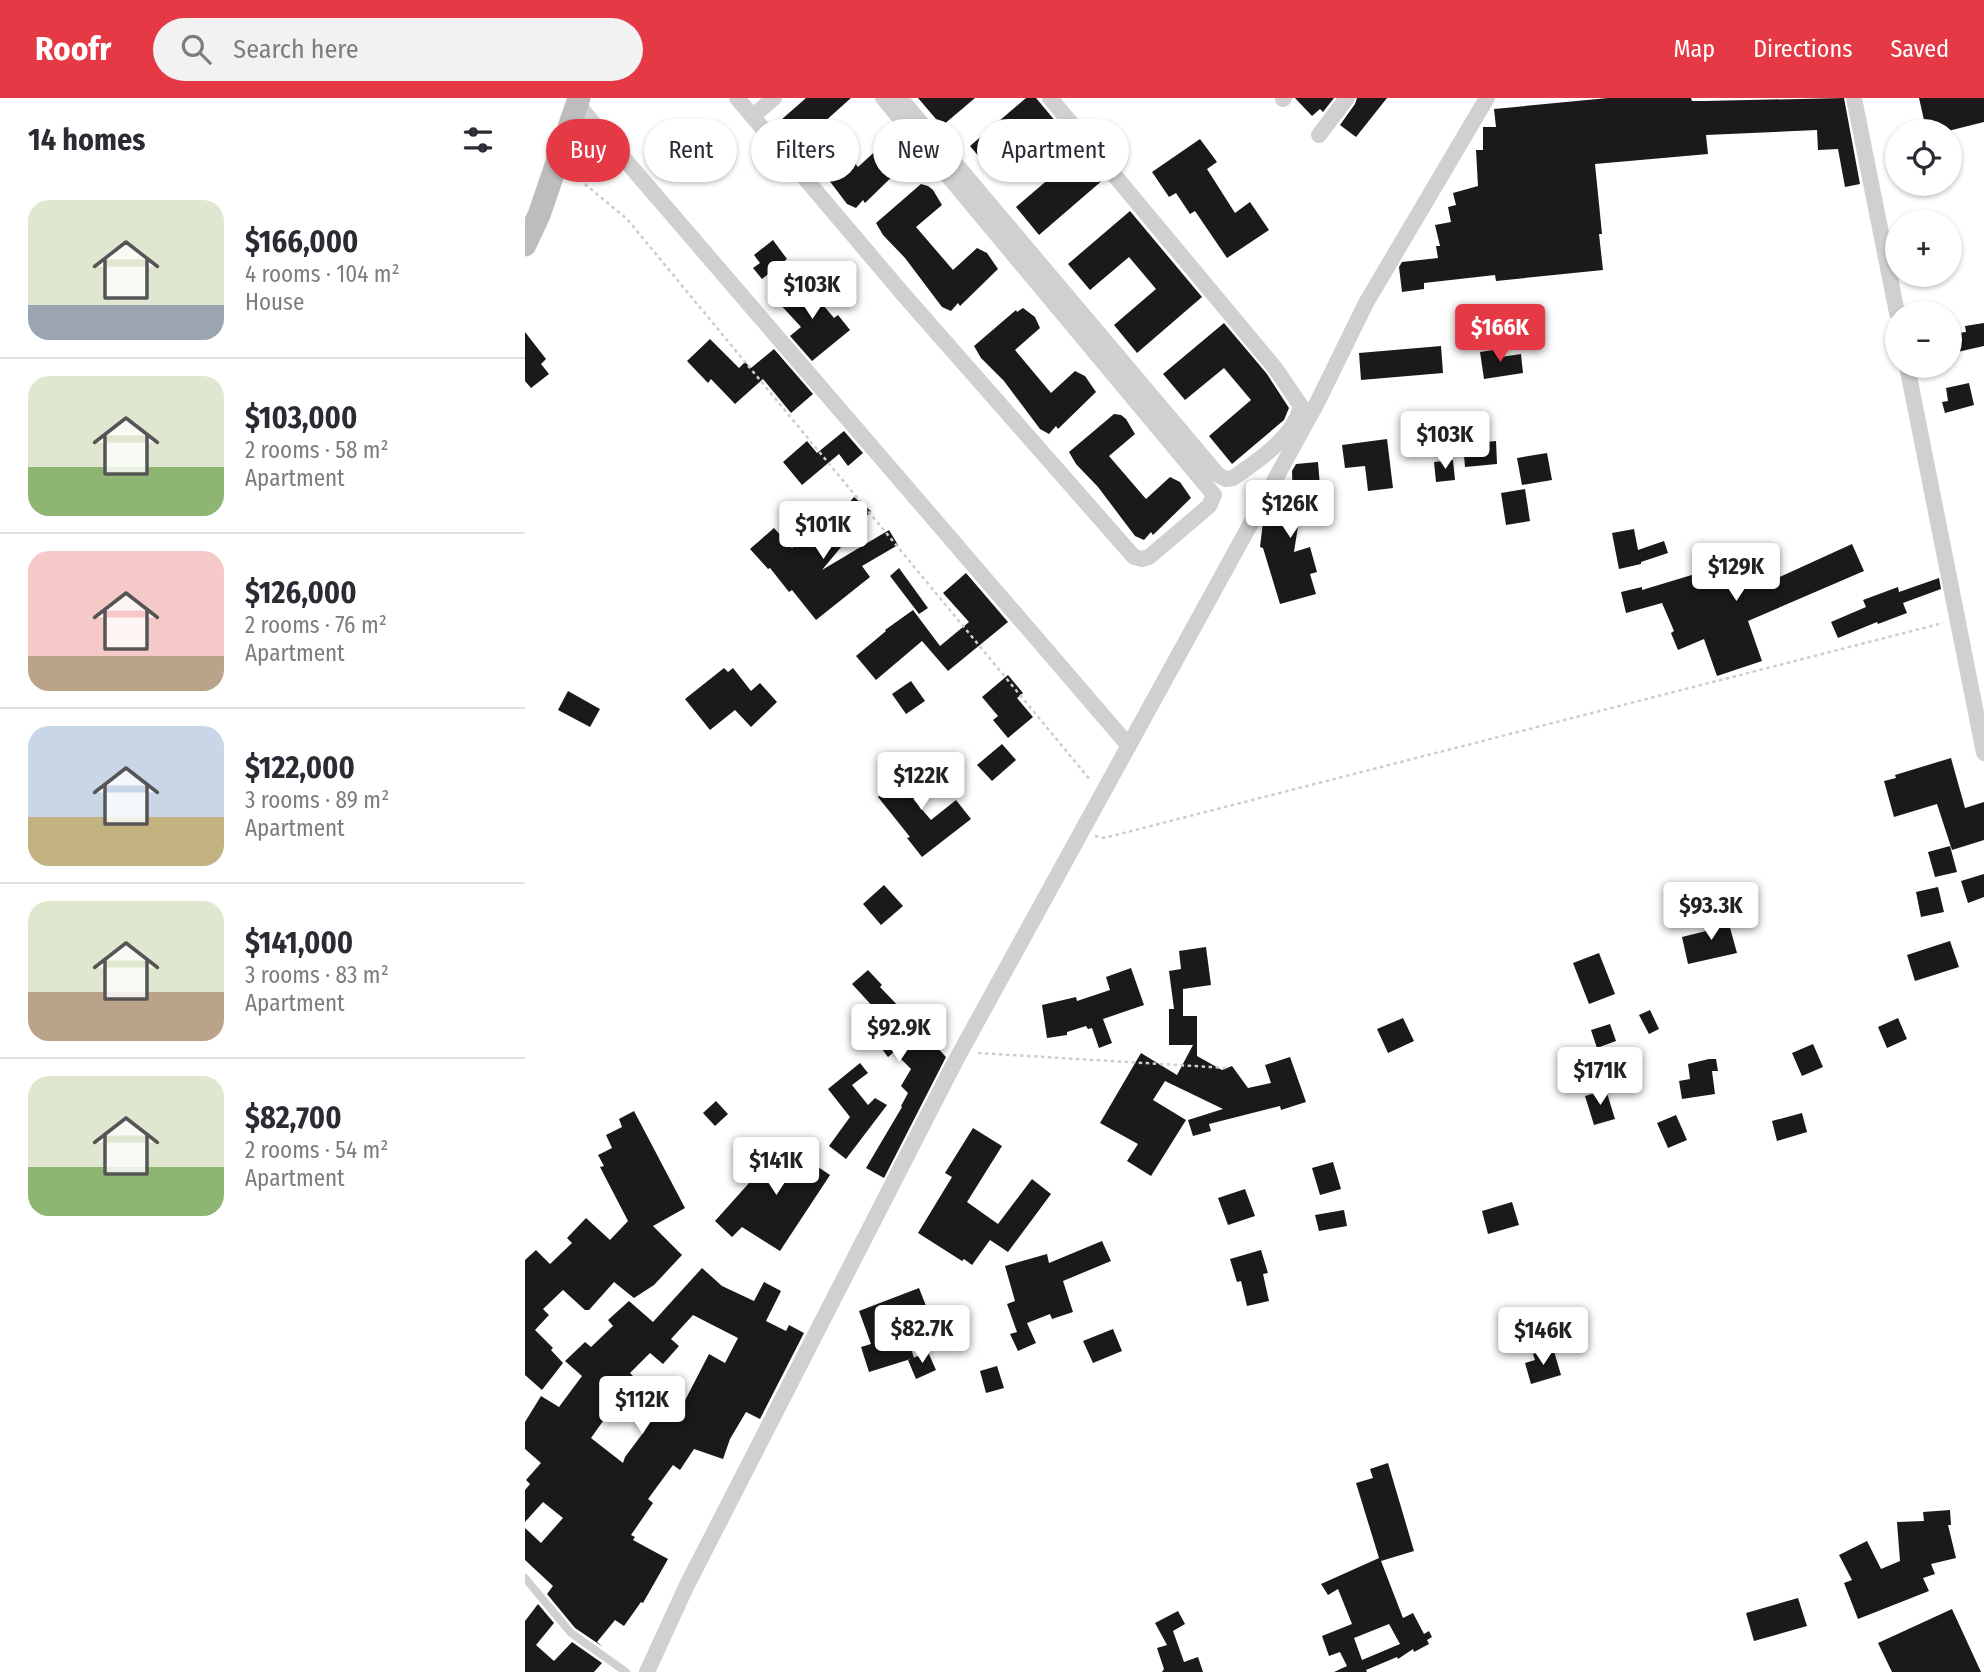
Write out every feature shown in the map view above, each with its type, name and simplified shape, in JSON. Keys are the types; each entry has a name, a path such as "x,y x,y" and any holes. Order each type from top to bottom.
{"main road":[{"path":"572,119 578,101"},
{"path":"525,245 551,182"}],"street":[{"path":"737,98 903,294 1134,557 1149,557 1209,506 1214,495 883,98"},
{"path":"753,116 774,98"},
{"path":"900,98 1218,475 1226,480 1233,478 1289,431 1298,419 1301,406 1275,368 1050,98"},
{"path":"1319,135 1347,98"},
{"path":"647,1672 686,1587 961,1052 1317,403 1366,303 1487,98"},
{"path":"1854,98 1895,301"},
{"path":"578,101 1129,747"},
{"path":"1909,378 1984,753"}],"lane":[{"path":"525,1578 571,1633 626,1672"}],"path":[{"path":"583,182 627,219 1102,795"},
{"path":"1082,832 1104,838 1944,622 1957,622"},
{"path":"961,1052 1227,1068"}],"building":[{"path":"806,98 851,98 828,119 782,119"},
{"path":"918,98 975,98 950,119 936,119"},
{"path":"1026,98 1036,98 1054,119 1002,119"},
{"path":"1295,98 1334,98 1323,112 1320,109 1312,116"},
{"path":"1357,98 1387,98 1356,137 1340,125"},
{"path":"1608,98 1691,98 1692,101 1704,101 1844,98 1860,184 1845,187 1838,149 1818,150 1817,130 1706,135 1708,154 1595,164 1603,270 1496,281 1495,275 1424,283 1424,289 1402,292 1399,267 1402,262 1438,258 1436,246 1440,246 1435,225 1451,222 1448,207 1456,205 1453,193 1478,186 1476,150 1483,150 1483,127 1496,127 1494,109"},
{"path":"1919,98 1984,98 1984,122 1962,128 1962,119 1924,119"},
{"path":"1200,139 1217,162 1207,169 1235,213 1250,202 1269,230 1227,258 1195,211 1190,214 1176,193 1169,197 1152,172"},
{"path":"977,140 977,154 970,146"},
{"path":"873,153 873,182 887,182 865,203 863,200 856,208 847,204 830,182 859,182 859,166"},
{"path":"1045,182 1101,182 1039,235 1016,207"},
{"path":"921,184 933,190 942,205 916,227 953,270 977,248 987,253 998,269 960,306 958,303 951,311 942,307 876,223"},
{"path":"1130,211 1202,297 1137,353 1114,325 1156,289 1129,257 1090,290 1068,264"},
{"path":"773,240 787,259 762,279 753,268 760,263 754,255"},
{"path":"802,280 834,318 838,315 850,330 812,361 790,336 801,327 778,302"},
{"path":"1023,308 1035,317 1040,328 1015,350 1051,393 1075,371 1085,376 1096,392 1058,429 1056,426 1049,434 1040,429 974,346 1016,310 1017,312"},
{"path":"1224,323 1267,374 1289,408 1284,420 1232,464 1209,436 1251,400 1224,368 1185,400 1163,374"},
{"path":"1984,323 1984,346 1962,351 1962,332 1966,332 1965,326"},
{"path":"525,332 546,359 541,364 549,374 531,388 525,381"},
{"path":"710,339 739,368 745,362 751,368 774,349 813,394 791,413 763,379 735,404 711,379 708,383 687,361"},
{"path":"1441,346 1443,373 1361,380 1359,353"},
{"path":"1500,349 1501,357 1521,354 1523,373 1484,379 1480,352"},
{"path":"1969,383 1974,405 1945,413 1942,402 1948,401 1946,388"},
{"path":"1114,414 1126,419 1135,434 1109,456 1146,499 1170,477 1180,482 1191,498 1153,535 1151,532 1144,540 1135,536 1069,452"},
{"path":"844,431 863,453 848,466 839,454 802,485 783,462 807,441 817,453"},
{"path":"1387,439 1393,488 1368,491 1365,466 1345,468 1342,445"},
{"path":"1496,441 1497,464 1465,467 1463,444"},
{"path":"1547,453 1552,480 1522,485 1517,458"},
{"path":"1453,460 1455,480 1436,482 1434,462"},
{"path":"1318,462 1320,486 1304,487 1294,552 1310,547 1317,572 1310,574 1316,594 1280,604 1263,548 1260,547 1263,522 1276,500 1293,503 1292,471 1296,464"},
{"path":"1525,489 1530,521 1506,525 1501,493"},
{"path":"854,497 871,511 822,570 889,530 898,545 862,566 870,577 816,620 792,590 789,592 750,549 774,528 792,548 811,531 819,539"},
{"path":"1634,529 1638,550 1664,541 1668,553 1619,569 1612,533"},
{"path":"1852,544 1864,571 1748,621 1762,661 1717,676 1704,639 1678,650 1671,633 1674,631 1662,603 1626,613 1621,592 1642,587 1642,590 1725,565 1724,561 1752,551 1764,584"},
{"path":"899,568 928,608 919,614 890,576"},
{"path":"966,573 1008,622 948,671 922,641 876,680 856,656 913,610 940,646 969,622 943,593"},
{"path":"1939,578 1941,589 1903,603 1907,613 1838,638 1831,622 1866,607 1863,600 1898,587 1899,592"},
{"path":"724,668 728,672 733,668 751,691 760,683 777,702 751,727 735,710 710,730 685,699"},
{"path":"1008,675 1023,693 1017,698 1033,717 1008,738 993,720 998,716 982,697"},
{"path":"911,681 925,701 906,714 892,694"},
{"path":"568,691 600,709 590,727 558,710"},
{"path":"1002,744 1016,760 992,781 977,765"},
{"path":"1951,758 1965,808 1984,802 1984,840 1952,850 1937,804 1894,817 1884,781 1896,778 1895,775"},
{"path":"919,764 934,782 913,799 931,820 956,800 971,819 922,857 907,838 910,837 878,797"},
{"path":"1950,846 1957,872 1935,877 1928,852"},
{"path":"1984,874 1984,897 1968,903 1961,881"},
{"path":"884,885 903,906 881,925 863,904"},
{"path":"1938,887 1944,912 1921,917 1916,892"},
{"path":"1726,913 1737,953 1688,964 1682,937 1714,929 1710,919"},
{"path":"1950,941 1959,967 1915,981 1907,955"},
{"path":"1206,947 1211,985 1183,989 1183,1016 1197,1016 1197,1056 1222,1070 1232,1066 1248,1088 1271,1083 1265,1065 1290,1057 1306,1102 1281,1110 1280,1106 1209,1124 1211,1131 1193,1136 1188,1120 1223,1109 1165,1081 1153,1100 1186,1120 1151,1176 1127,1161 1138,1144 1100,1123 1141,1053 1177,1075 1193,1045 1169,1045 1169,1009 1174,1009 1169,971 1181,969 1179,951"},
{"path":"1599,953 1615,994 1589,1004 1573,963"},
{"path":"1131,968 1144,1005 1103,1019 1112,1043 1099,1048 1092,1028 1088,1029 1086,1026 1067,1032 1067,1035 1047,1038 1042,1005 1076,997 1077,1001 1110,990 1106,977"},
{"path":"868,970 930,1046 933,1043 946,1057 884,1178 866,1168 902,1107 908,1093 901,1086 911,1069 894,1052 888,1057 872,1036 870,1038 859,1027 876,1010 852,984"},
{"path":"1650,1010 1659,1029 1649,1034 1639,1015"},
{"path":"1403,1018 1414,1041 1388,1053 1377,1029"},
{"path":"1898,1018 1907,1039 1887,1048 1878,1027"},
{"path":"1610,1024 1616,1041 1597,1048 1591,1030"},
{"path":"1813,1044 1823,1067 1802,1076 1792,1053"},
{"path":"1716,1059 1718,1071 1712,1071 1715,1094 1682,1099 1679,1081 1690,1079 1688,1064"},
{"path":"860,1063 868,1073 852,1085 868,1105 875,1098 887,1105 846,1159 829,1146 850,1117 828,1089"},
{"path":"1606,1090 1615,1119 1594,1125 1585,1096"},
{"path":"716,1101 728,1114 715,1126 703,1113"},
{"path":"634,1111 685,1208 653,1226 682,1255 654,1285 634,1298 614,1282 589,1310 585,1310 563,1290 543,1309 549,1315 535,1330 563,1363 542,1390 525,1375 525,1260 536,1250 550,1264 572,1243 567,1238 586,1218 610,1240 628,1221 600,1167 604,1166 598,1155 612,1148 606,1135 622,1127 619,1119"},
{"path":"1802,1113 1807,1132 1777,1141 1772,1121"},
{"path":"1676,1115 1687,1140 1668,1148 1657,1123"},
{"path":"973,1128 1002,1146 967,1202 998,1224 1032,1179 1051,1194 1008,1252 990,1240 972,1265 918,1233 952,1177 945,1173"},
{"path":"786,1139 806,1154 803,1157 830,1175 780,1251 742,1227 732,1237 715,1221"},
{"path":"1333,1162 1341,1189 1320,1195 1312,1168"},
{"path":"1245,1189 1255,1216 1228,1225 1218,1198"},
{"path":"1512,1202 1519,1225 1488,1234 1482,1211"},
{"path":"1344,1210 1347,1226 1319,1231 1315,1215"},
{"path":"1102,1241 1111,1261 1063,1281 1073,1312 1052,1319 1050,1314 1027,1323 1036,1343 1018,1351 1010,1334 1017,1332 1007,1304 1015,1301 1005,1266 1047,1254 1049,1263"},
{"path":"1261,1250 1268,1273 1263,1274 1269,1301 1247,1306 1241,1281 1237,1282 1230,1259"},
{"path":"702,1268 722,1286 754,1301 764,1282 781,1291 766,1321 786,1331 789,1325 804,1333 760,1419 746,1412 730,1439 723,1459 694,1449 680,1470 673,1465 648,1499 653,1503 631,1535 635,1537 633,1540 668,1559 643,1603 641,1602 624,1626 615,1620 597,1642 603,1647 575,1628 547,1594 553,1586 525,1560 525,1528 541,1543 563,1518 543,1502 525,1522 525,1490 530,1484 526,1480 541,1463 525,1449 525,1422 541,1396 559,1407 582,1376 565,1361 585,1342 591,1347 613,1326 608,1320 629,1301 653,1322","holes":["693,1315 738,1338 725,1363 709,1354 680,1410 670,1405 669,1409 658,1403 643,1433 623,1463 591,1438 613,1407 611,1406 638,1381 630,1373 650,1353 663,1364 679,1346 671,1339"]},
{"path":"919,1288 930,1316 904,1326 914,1358 869,1372 861,1347 871,1344 859,1311"},
{"path":"1113,1329 1122,1351 1093,1363 1083,1341"},
{"path":"1553,1348 1561,1375 1531,1384 1525,1363 1535,1360 1533,1354"},
{"path":"928,1352 936,1370 916,1379 908,1360"},
{"path":"997,1366 1004,1388 986,1393 980,1371"},
{"path":"1388,1463 1414,1551 1381,1561 1403,1618 1413,1613 1424,1634 1429,1631 1432,1637 1427,1640 1429,1644 1366,1670 1367,1672 1334,1672 1347,1666 1340,1652 1329,1656 1322,1636 1352,1624 1338,1589 1328,1595 1321,1584 1379,1558 1356,1483 1373,1478 1370,1469","holes":["1389,1624 1400,1644 1362,1660 1354,1638"]},
{"path":"1950,1510 1951,1525 1948,1525 1956,1558 1931,1564 1935,1574 1923,1578 1929,1591 1858,1619 1844,1583 1852,1580 1839,1555 1867,1541 1881,1569 1900,1561 1897,1522 1924,1521 1923,1512"},
{"path":"1798,1598 1807,1626 1754,1641 1746,1613"},
{"path":"538,1604 554,1623 536,1645 554,1661 572,1642 602,1663 594,1672 525,1672 525,1621"},
{"path":"1952,1609 1981,1672 1892,1672 1878,1643"},
{"path":"1178,1611 1185,1624 1173,1631 1184,1662 1198,1657 1203,1672 1162,1672 1164,1669 1157,1648 1167,1645 1155,1623"}]}
